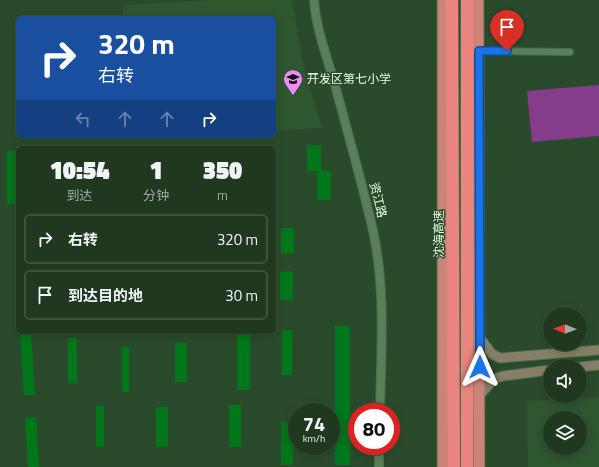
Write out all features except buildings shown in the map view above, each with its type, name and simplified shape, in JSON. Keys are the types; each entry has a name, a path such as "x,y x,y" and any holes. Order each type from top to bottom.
{"highway":[{"path":"443,0 443,467"},
{"name":"沈海高速","path":"452,0 454,467"},
{"path":"467,0 467,467"},
{"path":"478,0 480,338 479,467"}],"main road":[{"path":"480,338 492,354 500,358 599,350"},
{"path":"587,366 599,365"},
{"path":"479,396 494,379 503,376 543,371"}],"street":[{"name":"资江路","path":"314,0 315,12 324,47 357,165 380,266 382,296 380,403"},
{"path":"479,51 570,52"},
{"path":"379,455 379,467"}],"shaded area":[{"name":"开发区第七小学","path":"211,0 292,0 303,64 322,128 276,131 276,16 123,16 123,5"},
{"path":"599,85 599,136 532,142 527,91"},
{"path":"599,397 599,467 528,467 527,401 543,400 543,403 587,403 587,398"}],"place":[{"name":"开发区第七小学","path":"293,96"}],"route":[{"path":"480,367 479,51 507,51"}]}
